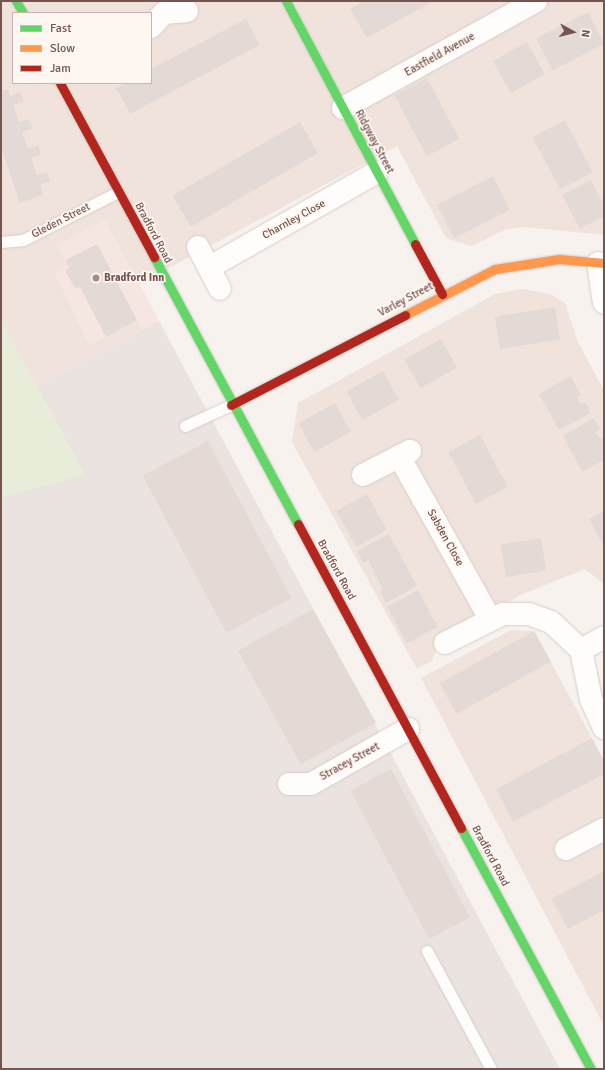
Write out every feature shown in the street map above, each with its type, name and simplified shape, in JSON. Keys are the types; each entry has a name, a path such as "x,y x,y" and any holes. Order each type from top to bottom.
{"street":[{"path":"16,1 22,12"},
{"name":"Ridgway Street","path":"286,1 442,294"},
{"name":"Eastfield Avenue","path":"343,108 536,1"},
{"path":"157,14 187,11"},
{"name":"Bradford Road","path":"61,84 231,405 591,1069"},
{"name":"Charnley Close","path":"210,266 377,172"},
{"path":"198,247 210,266 220,289"},
{"name":"Varley Street","path":"231,405 442,294 495,269 559,259 601,263"},
{"path":"601,263 604,304"},
{"name":"Sabden Close","path":"363,475 405,453 490,619"},
{"path":"445,644 490,619 516,612 540,617 563,630 581,650 591,699 604,728"},
{"path":"581,650 604,637"},
{"name":"Stracey Street","path":"289,784 311,784 408,729"},
{"path":"566,849 604,829"}],"lane":[{"name":"Gleden Street","path":"1,242 24,240 118,192"},
{"path":"185,426 231,405"},
{"path":"427,951 491,1069"}],"shaded area":[{"path":"1,1 604,1 604,235 525,227 507,229 471,246 446,238 397,146 139,284 159,321 37,387 1,321"},
{"name":"Bradford Inn","path":"105,220 159,321 142,330 137,320 89,345 54,272 68,265 57,245"},
{"path":"523,289 550,294 565,303 578,342 604,391 604,584 585,569 523,594 441,636 432,661 417,669 292,442 298,403 495,294"},
{"path":"159,321 560,1069 1,1069 1,497 84,474 37,387"},
{"path":"511,630 534,631 604,760 604,1026 421,678"}],"green space":[{"path":"1,321 85,474 1,497"}],"building":[{"path":"364,1 434,1 367,38 350,9"},
{"path":"588,12 604,44 553,70 536,38"},
{"path":"246,19 260,45 130,114 116,88 124,84 152,84 152,68"},
{"path":"527,42 545,74 511,93 493,61"},
{"path":"427,78 459,139 427,156 394,95"},
{"path":"8,89 10,96 20,92 24,102 13,105 19,122 29,119 33,128 22,132 28,149 38,145 41,155 31,158 37,175 47,172 50,181 40,185 43,195 20,203 1,147 1,91"},
{"path":"565,120 593,172 560,189 532,137"},
{"path":"300,122 318,153 191,227 173,196"},
{"path":"493,176 510,210 454,238 437,205"},
{"path":"591,180 604,205 604,216 580,229 562,195"},
{"path":"97,244 137,320 106,337 80,287 75,289 65,270 69,268 66,260"},
{"path":"555,307 560,340 500,349 495,317"},
{"path":"441,339 457,368 420,388 404,359"},
{"path":"383,371 399,400 362,420 346,391"},
{"path":"571,376 581,395 577,397 580,404 585,402 591,413 559,430 539,394"},
{"path":"335,403 351,432 314,452 298,423"},
{"path":"594,418 600,429 596,432 600,439 604,437 604,460 582,472 563,436"},
{"path":"480,435 508,487 476,504 448,452"},
{"path":"208,441 292,598 226,633 143,476"},
{"path":"367,494 387,530 356,547 336,511"},
{"path":"604,511 604,547 589,519"},
{"path":"389,534 417,586 386,603 380,592 383,590 368,560 363,563 357,551"},
{"path":"541,538 546,571 506,577 501,544"},
{"path":"418,590 438,627 407,644 387,606"},
{"path":"313,609 376,723 301,764 238,651"},
{"path":"534,631 551,662 457,714 440,683"},
{"path":"592,738 604,762 604,774 513,822 496,789"},
{"path":"391,769 470,917 429,939 350,791"},
{"path":"604,871 604,910 568,929 551,899"}],"traffic: fast":[{"path":"16,1 22,12"},
{"path":"286,1 415,244"},
{"path":"154,257 298,524"},
{"path":"461,828 591,1069"}],"traffic: slow":[{"path":"405,315 495,269 559,259 604,263"}],"traffic: jam":[{"path":"61,84 154,257"},
{"path":"415,244 442,294"},
{"path":"231,405 405,315"},
{"path":"298,524 461,828"}],"place":[{"name":"Bradford Inn","path":"96,278"}]}
